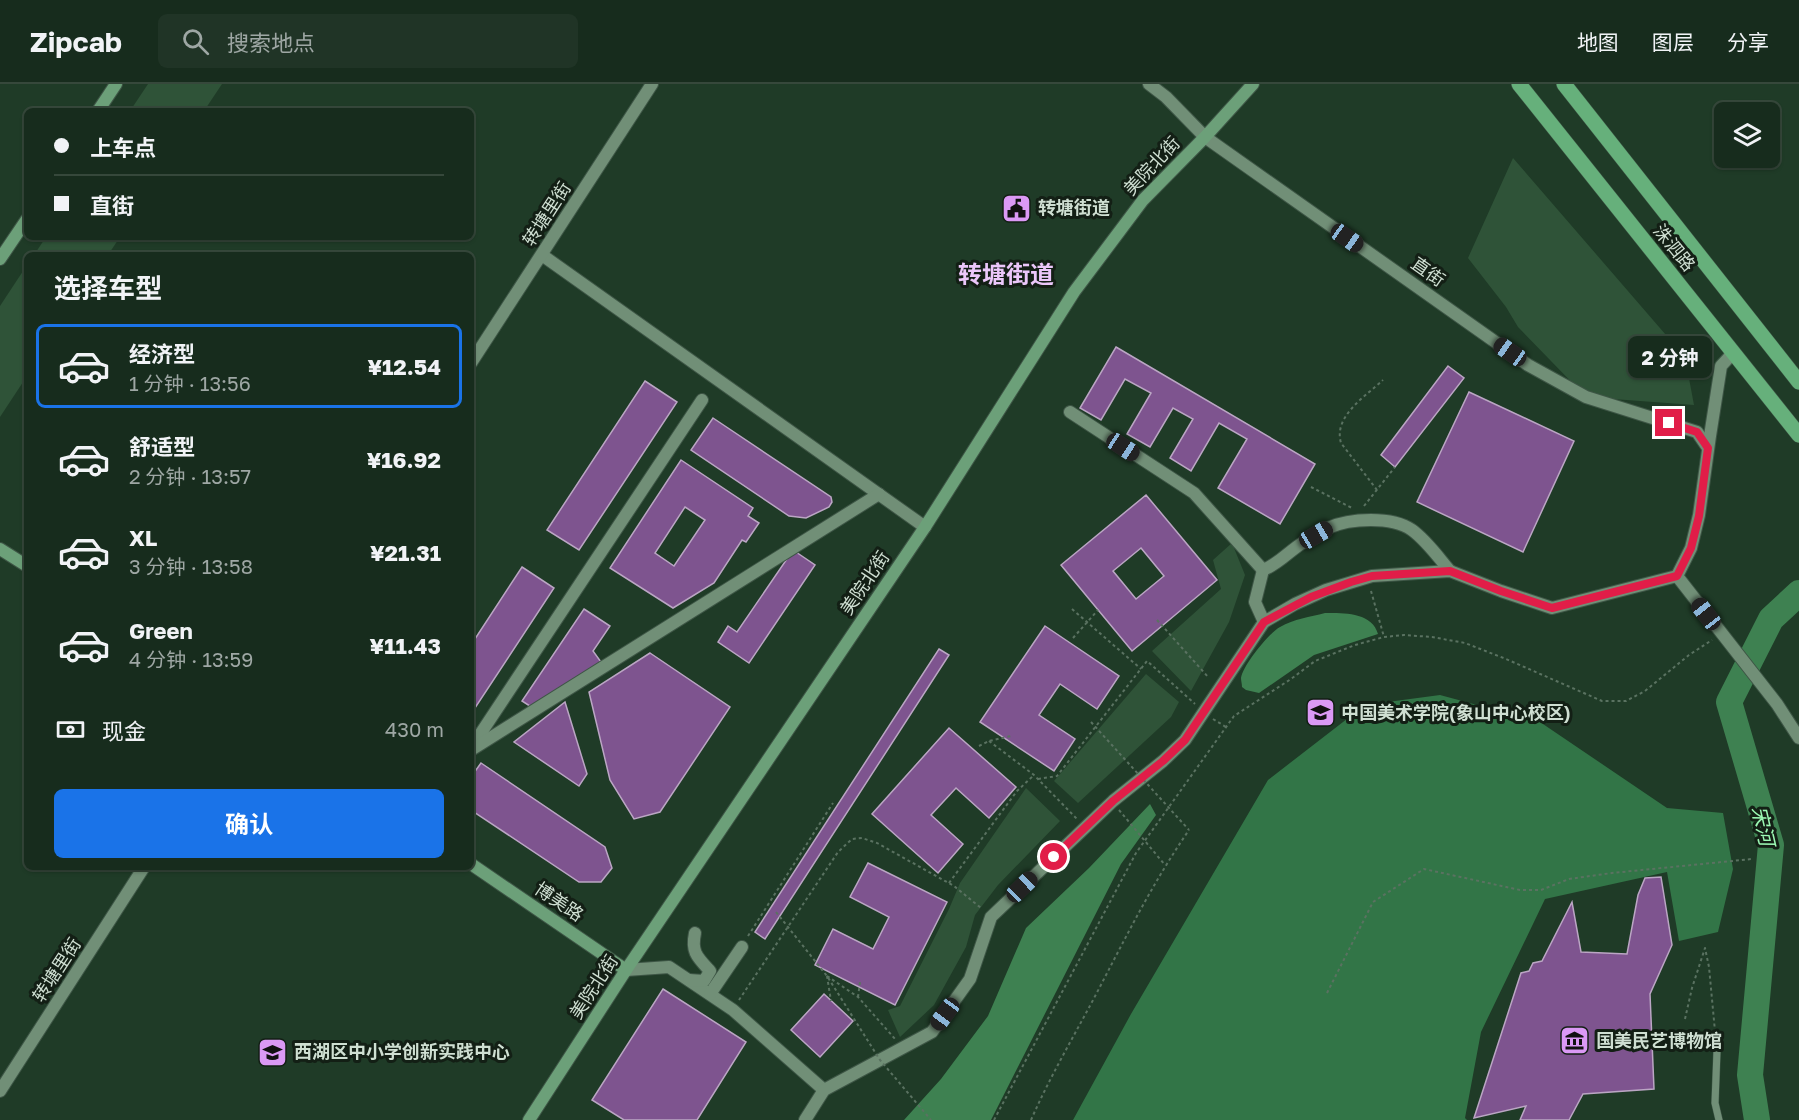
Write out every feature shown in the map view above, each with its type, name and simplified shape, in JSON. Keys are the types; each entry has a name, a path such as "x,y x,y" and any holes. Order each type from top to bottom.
{"main road":[{"name":"洙泗路","path":"1519,84 1799,435"},
{"name":"洙泗路","path":"1564,84 1799,382"}],"street":[{"path":"100,108 116,84"},
{"name":"转塘里街","path":"474,358 652,84"},
{"name":"直街","path":"1149,84 1166,97 1205,137 1528,365 1586,397 1697,432 1708,448"},
{"name":"美院北街","path":"529,1120 626,970 924,527 1074,292 1143,200 1253,84"},
{"path":"0,260 24,224"},
{"path":"542,255 924,527"},
{"path":"805,1120 824,1090 932,1032 970,979 991,917 1113,801 1163,761 1185,740 1264,622 1318,594 1367,578 1450,571 1552,608 1677,576 1691,548 1699,516 1722,366 1733,353"},
{"path":"474,744 702,400"},
{"path":"1070,412 1194,493 1263,570"},
{"path":"474,747 879,494"},
{"path":"1263,570 1329,527 1354,520 1392,521 1412,530 1450,571"},
{"path":"0,549 24,564"},
{"path":"1263,570 1255,602 1264,622"},
{"path":"1677,576 1777,704 1799,738"},
{"name":"博美路","path":"474,866 626,970"},
{"name":"转塘里街","path":"0,1091 142,870"},
{"path":"687,980 704,981 710,971 697,957 692,945 695,933"},
{"path":"710,994 742,946"},
{"path":"626,970 669,967 733,1010 824,1090"}],"lane":[{"path":"1717,1051 1715,1103 1719,1120"}],"path":[{"path":"1377,490 1341,443 1339,428 1344,417 1383,380"},
{"path":"1311,487 1360,512 1395,466"},
{"path":"1367,578 1384,638"},
{"path":"1072,609 1141,669"},
{"path":"1073,638 1098,610"},
{"path":"1157,620 1219,690"},
{"path":"994,1120 1136,853 1234,716 1315,661 1355,645 1384,638 1404,635 1432,637 1465,643 1602,701 1626,700 1645,691 1689,655 1721,633"},
{"path":"1038,779 1057,776 1148,661 1204,712"},
{"path":"1031,1120 1048,1082 1128,930 1165,865 1189,830 1091,722"},
{"path":"979,746 1011,736"},
{"path":"989,741 1034,775 1086,827"},
{"path":"949,883 1017,791 1034,775"},
{"path":"742,946 833,803"},
{"path":"1119,810 1165,865"},
{"path":"733,1010 838,852 852,839 862,838 877,843 949,883 991,917"},
{"path":"1327,993 1373,902 1424,869 1520,890 1541,890 1569,879 1752,859"},
{"path":"776,912 827,976 880,1060 931,1120"},
{"path":"1685,1019 1705,948 1717,1051"},
{"path":"827,976 858,997 896,1040 901,1049"},
{"path":"827,976 831,1001"},
{"path":"858,997 860,982"}],"shaded area":[{"path":"148,84 222,84 206,108 132,108"},
{"path":"1513,158 1685,357 1694,405 1586,397 1518,327 1506,307 1468,258"},
{"path":"44,240 118,240 110,252 36,252"},
{"path":"24,270 24,381 0,417 0,306"},
{"path":"1232,543 1245,575 1229,622 1191,691 1152,651 1221,589 1213,560"},
{"path":"1325,613 1356,615 1370,621 1378,634 1314,655 1259,693 1242,687 1241,678 1246,665 1275,630 1302,618"},
{"path":"1146,674 1179,702 1171,717 1078,803 1054,781"},
{"path":"1440,695 1540,722 1667,808 1723,813 1733,869 1718,932 1679,941 1667,872 1545,899 1481,1032 1465,1118 1467,1120 1073,1120 1131,1014 1268,780 1365,705"},
{"path":"1026,788 1060,821 998,885 975,915 966,947 934,1005 900,1037 888,1010 900,1006 960,883"},
{"path":"1150,804 1156,815 1121,864 991,1120 904,1120 941,1079 988,1016 1026,928 1089,868"}],"building":[{"path":"1116,347 1315,464 1280,524 1218,488 1247,439 1219,423 1191,471 1170,458 1193,419 1173,408 1150,447 1127,434 1151,393 1125,379 1101,420 1080,408"},
{"path":"1448,366 1464,378 1395,467 1381,455"},
{"path":"645,381 677,402 579,550 547,530"},
{"path":"1469,392 1574,441 1523,552 1417,502"},
{"path":"713,418 831,497 832,502 829,507 806,518 789,516 691,450"},
{"path":"681,460 753,508 748,516 759,523 746,542 742,540 714,583 673,608 610,568","holes":["685,507 705,520 674,566 655,553"]},
{"path":"1146,495 1217,580 1132,651 1061,565","holes":["1141,548 1164,576 1136,599 1113,571"]},
{"path":"793,550 815,565 749,663 718,642 728,626 737,632"},
{"path":"522,567 554,588 474,709 474,640"},
{"path":"584,609 610,626 593,651 601,662 533,708 522,701"},
{"path":"1045,626 1119,676 1097,709 1060,684 1039,715 1075,739 1054,771 980,722"},
{"path":"939,649 949,655 765,939 755,932"},
{"path":"650,653 730,707 660,812 634,819 610,780 589,692"},
{"path":"565,702 587,774 579,786 514,742"},
{"path":"949,728 1016,787 989,818 956,788 931,815 963,844 938,873 872,814"},
{"path":"481,763 605,847 612,868 601,882 579,882 474,812 474,773"},
{"path":"868,863 947,902 895,1005 815,965 833,929 873,949 889,917 850,897"},
{"name":"国美民艺博物馆","path":"1661,877 1672,945 1650,994 1654,1089 1583,1094 1569,1120 1520,1120 1526,1106 1474,1118 1521,973 1529,971 1533,963 1542,961 1572,902 1581,952 1627,954 1638,895 1645,878"},
{"path":"663,989 746,1042 697,1120 624,1120 592,1100"},
{"path":"824,994 853,1021 820,1057 791,1030"}],"waterway":[{"name":"宋河","path":"1757,1120 1750,1075 1771,845 1729,702 1771,619 1799,593"}],"place":[{"name":"转塘街道","path":"1017,208"},
{"name":"中国美术学院(象山中心校区)","path":"1320,713"},
{"name":"国美民艺博物馆","path":"1575,1041"},
{"name":"西湖区中小学创新实践中心","path":"273,1052"}],"district":[{"name":"转塘街道","path":"1006,275"}],"route":[{"path":"1054,857 1113,801 1163,761 1185,740 1264,622 1326,590 1372,576 1450,571 1552,608 1677,576 1691,548 1699,516 1708,448 1697,432 1669,423"}]}
